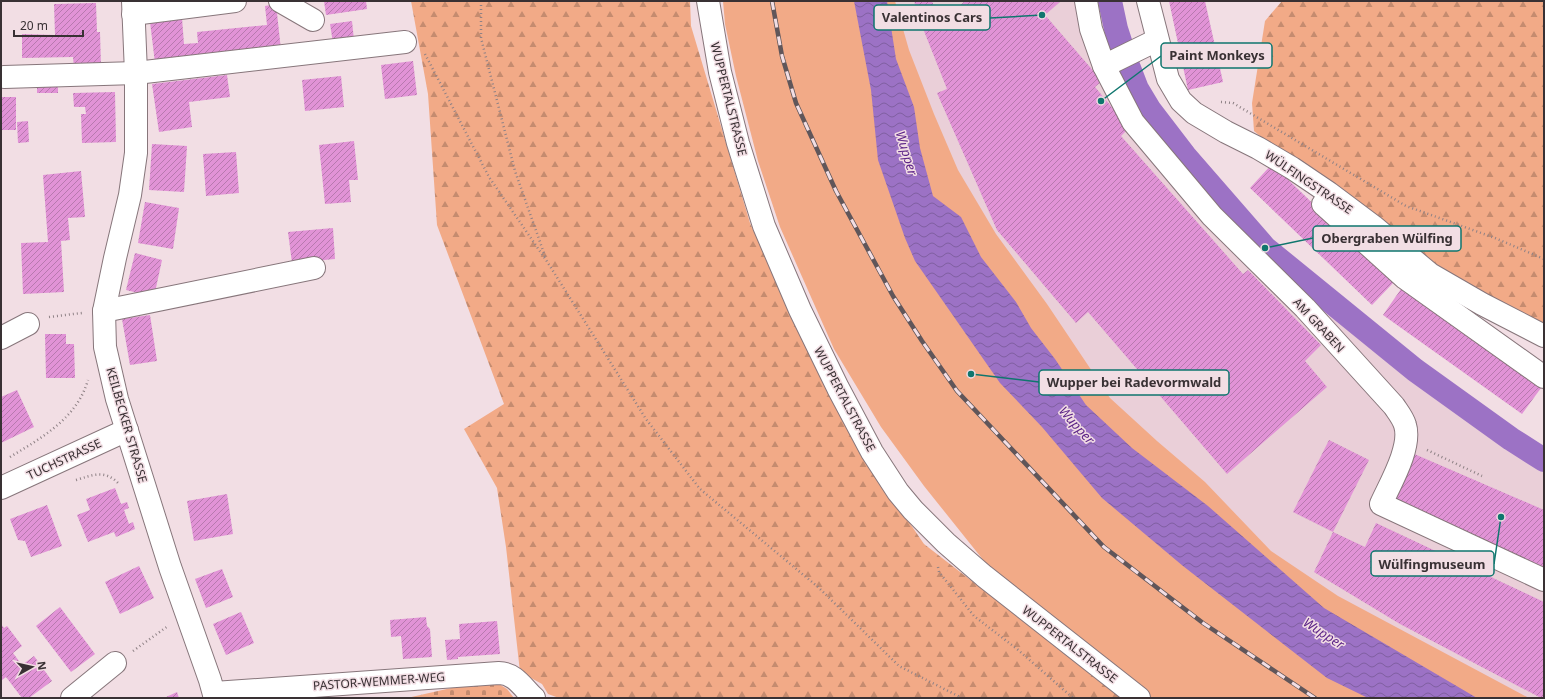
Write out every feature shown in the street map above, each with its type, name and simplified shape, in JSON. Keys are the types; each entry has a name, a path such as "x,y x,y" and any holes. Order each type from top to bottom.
{"main road":[{"path":"133,8 235,1"},
{"path":"280,1 314,20"},
{"name":"WUPPERTALSTRASSE","path":"708,1 720,72 738,143 764,226 803,316 838,388 872,452 898,492 913,510 946,543 984,576 1139,698"},
{"name":"AM GRABEN","path":"1086,1 1091,29 1110,63 1133,122 1144,137 1212,216 1305,308 1394,406 1402,417 1405,425 1406,441 1404,450 1381,504 1544,580"},
{"name":"WÜLFINGSTRASSE","path":"1148,1 1148,44 1181,101 1194,113 1226,132 1258,148 1313,182 1373,226 1430,274 1482,304 1544,336"},
{"name":"KEILBECKER STRASSE","path":"133,8 136,74 136,153 130,195 113,265 104,311 106,352 117,400 215,696"},
{"path":"4,78 136,74 405,42"},
{"path":"1110,63 1148,44"},
{"path":"1313,182 1313,191 1319,201 1405,278 1544,377"},
{"path":"104,311 314,268"},
{"path":"1,338 28,324"},
{"name":"TUCHSTRASSE","path":"1,488 127,430"},
{"path":"72,698 115,663"},
{"name":"PASTOR-WEMMER-WEG","path":"215,696 498,672 509,674 517,680 534,698"}],"path":[{"path":"481,1 481,38 516,171 548,263"},
{"path":"405,42 420,44 489,177 548,263 646,419 700,489 818,587 899,666 962,698"},
{"path":"1194,113 1207,103 1218,101 1233,103 1406,206 1495,238 1544,259"},
{"path":"28,324 53,316 104,311"},
{"path":"4,461 56,427 76,407 85,391 88,379"},
{"path":"1406,441 1482,476"},
{"path":"938,566 939,572 974,616 1016,648 1072,698"},
{"path":"115,663 187,614"}],"shaded area":[{"path":"895,1 1119,1 1123,20 1150,95 1281,253 1428,391 1544,464 1544,698 1492,698 1328,603 1213,503 1088,380 984,254 900,60"}],"green space":[{"path":"411,1 690,1 691,26 750,223 826,389 872,468 924,544 1123,698 559,698 548,694 542,684 520,672 506,547 497,488 464,429 504,404 437,225 428,94"},
{"path":"723,1 895,1 909,50 958,170 996,234 1047,304 1110,398 1205,482 1271,551 1338,596 1529,698 1147,698 996,576 924,486 881,427 834,349 780,227 758,161 736,76 725,24"},
{"path":"1282,1 1544,1 1544,323 1506,307 1400,242 1286,158 1254,131 1252,103 1265,21"},
{"path":"491,679 507,689 514,698 407,698"}],"water":[{"name":"Wupper","path":"854,1 887,1 896,59 914,107 920,148 933,196 961,217 981,257 1016,302 1031,328 1055,359 1086,405 1132,448 1208,506 1324,608 1477,698 1368,698 1327,678 1183,566 1102,498 1042,427 1000,383 915,261 905,238 878,160 871,90"}],"building":[{"path":"324,1 366,1 367,9 326,15"},
{"path":"914,1 932,1 940,24 965,1 1061,1 1045,15 1102,81 1095,87 1129,128 1121,136 1243,274 1248,270 1321,345 1305,361 1327,387 1227,474 1088,312 1076,323 997,230 937,93 947,89 922,26"},
{"path":"1169,1 1205,1 1223,82 1188,90"},
{"path":"96,3 97,32 100,32 101,67 74,68 73,57 22,58 22,34 55,35 54,4"},
{"path":"276,4 281,50 155,63 150,22 182,18 184,44 198,43 197,32 267,25 265,6"},
{"path":"352,21 354,40 333,43 330,24"},
{"path":"413,61 417,95 385,99 381,65"},
{"path":"227,75 230,97 189,102 192,127 159,132 152,84"},
{"path":"341,76 344,107 305,111 302,80"},
{"path":"58,81 58,93 37,93 37,82"},
{"path":"115,92 116,142 82,143 81,114 86,114 85,107 74,107 73,93"},
{"path":"1,97 16,97 16,130 1,130"},
{"path":"28,121 29,142 18,143 17,122"},
{"path":"354,141 358,180 349,180 351,202 325,204 319,145"},
{"path":"152,144 187,146 184,192 149,190"},
{"path":"236,152 239,193 206,196 203,154"},
{"path":"1272,164 1394,282 1372,305 1250,188"},
{"path":"81,171 85,217 68,218 70,240 61,241 64,292 23,294 21,243 48,242 43,175"},
{"path":"145,202 179,208 173,249 138,243"},
{"path":"333,228 335,259 292,263 288,232"},
{"path":"135,253 162,260 154,297 126,290"},
{"path":"1401,289 1541,388 1522,414 1383,315"},
{"path":"150,315 157,361 130,365 122,319"},
{"path":"45,334 66,334 66,344 74,344 75,378 46,378"},
{"path":"17,390 34,427 1,443 1,397"},
{"path":"1329,440 1369,460 1333,532 1293,512"},
{"path":"1412,453 1544,510 1544,567 1392,501"},
{"path":"115,488 121,504 127,502 129,508 124,510 129,524 133,522 135,529 116,537 114,532 88,542 77,515 90,510 86,499"},
{"path":"227,494 233,534 194,541 187,501"},
{"path":"47,505 62,546 31,557 25,541 18,540 10,519"},
{"path":"1376,523 1544,602 1544,698 1541,698 1400,624 1314,572 1333,532 1365,547"},
{"path":"139,566 154,598 120,614 105,582"},
{"path":"222,569 233,597 206,608 195,579"},
{"path":"60,607 95,654 71,672 36,626"},
{"path":"241,612 254,643 226,655 213,624"},
{"path":"426,617 427,626 430,629 432,657 403,659 401,636 391,637 390,620"},
{"path":"497,621 500,654 458,657 458,659 447,660 445,640 460,639 459,624"},
{"path":"1,624 4,628 7,626 22,646 13,653 22,665 34,656 52,681 29,698 22,698 6,677 2,680 1,679"},
{"path":"177,692 179,698 164,698"}],"waterway":[{"path":"1110,1 1116,29 1127,63 1137,89 1149,109 1185,156 1265,248 1415,370 1511,439 1544,460"}],"railway":[{"path":"772,1 782,56 796,103 836,191 893,296 957,391 1104,547 1203,623 1315,698"}],"place":[{"name":"Valentinos Cars","path":"1042,15"},
{"name":"Paint Monkeys","path":"1101,101"},
{"name":"Obergraben Wülfing","path":"1265,248"},
{"name":"Wupper bei Radevormwald","path":"971,374"},
{"name":"Wülfingmuseum","path":"1501,517"}]}
